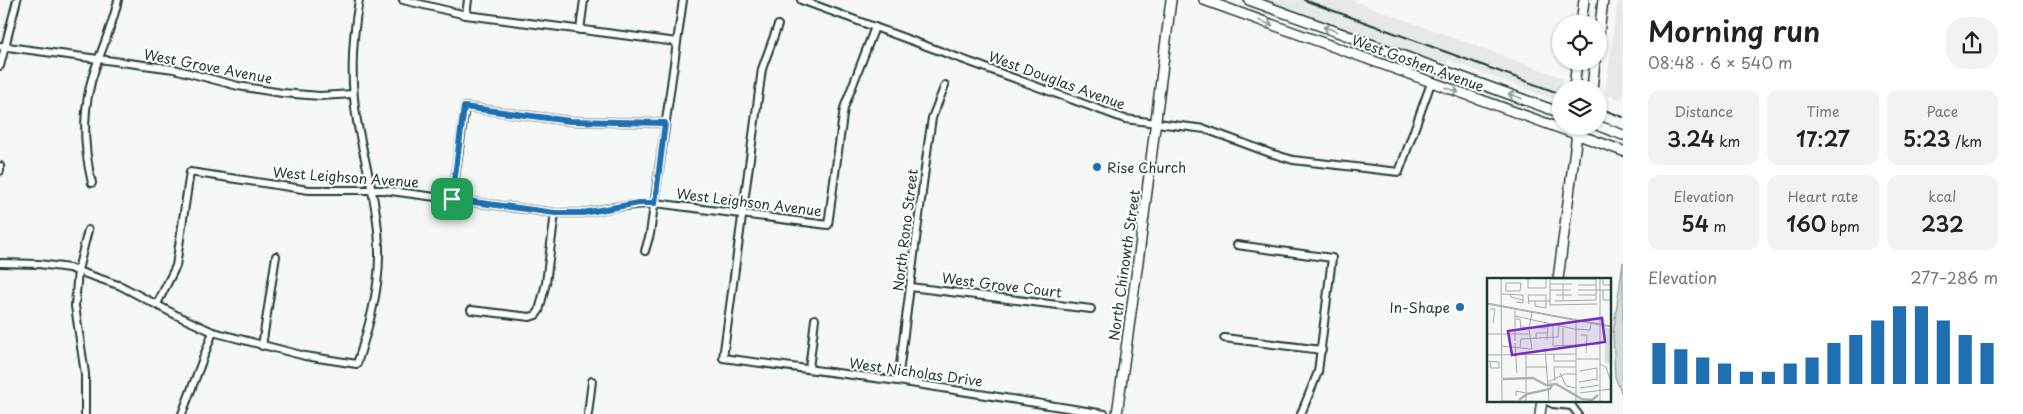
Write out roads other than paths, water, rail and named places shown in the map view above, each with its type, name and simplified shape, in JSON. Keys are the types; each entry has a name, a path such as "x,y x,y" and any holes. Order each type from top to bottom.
{"main road":[{"name":"North Chinowth Street","path":"1117,414 1171,0"},
{"name":"West Goshen Avenue","path":"1204,0 1431,83 1552,123"},
{"name":"West Goshen Avenue","path":"1249,0 1552,110"},
{"path":"1583,15 1584,0"},
{"path":"1601,15 1603,0"},
{"path":"1607,129 1623,135"},
{"path":"1558,278 1577,135"},
{"name":"West Goshen Avenue","path":"1587,135 1623,151"}],"street":[{"path":"0,66 2,46 17,0"},
{"path":"92,183 87,163 85,132 90,88 98,59 107,40 118,0"},
{"path":"0,263 45,264 78,270 120,286 213,332 305,356 357,364 372,313 379,255 374,201 353,94 353,49 359,0"},
{"path":"403,0 466,15 677,42"},
{"path":"466,15 468,0"},
{"path":"580,30 584,0"},
{"path":"645,251 655,203 683,0"},
{"name":"West Douglas Avenue","path":"801,0 1125,119 1205,129 1270,154 1293,160 1399,172 1431,83"},
{"path":"742,214 762,69 778,25"},
{"name":"West Leighson Avenue","path":"157,304 176,266 190,172 309,190 372,190 555,213 583,213 639,203 655,203 828,225 844,108 875,27"},
{"name":"West Grove Avenue","path":"2,46 174,69 238,86 282,94 320,96 353,94"},
{"name":"North Rono Street","path":"898,381 932,118 945,85"},
{"path":"452,199 464,107 570,121 665,123"},
{"path":"470,310 530,317 536,315 539,311 546,283 555,213"},
{"name":"West Nicholas Drive","path":"742,214 723,358 898,381 1105,414"},
{"path":"84,414 85,374 75,306 78,270 88,230"},
{"path":"1237,245 1332,258 1318,372 1301,414"},
{"path":"262,346 276,256"},
{"name":"West Grove Court","path":"910,287 1091,309"},
{"path":"809,369 815,319"},
{"path":"182,414 213,332"},
{"path":"1224,338 1322,350"},
{"path":"588,414 592,381"},
{"path":"1548,402 1572,406"},
{"path":"1569,402 1578,414"}],"railway":[{"path":"1304,0 1552,91"},
{"path":"1607,111 1623,117"}],"place":[{"name":"Rise Church","path":"1097,167"},
{"name":"In-Shape","path":"1460,307"}]}
